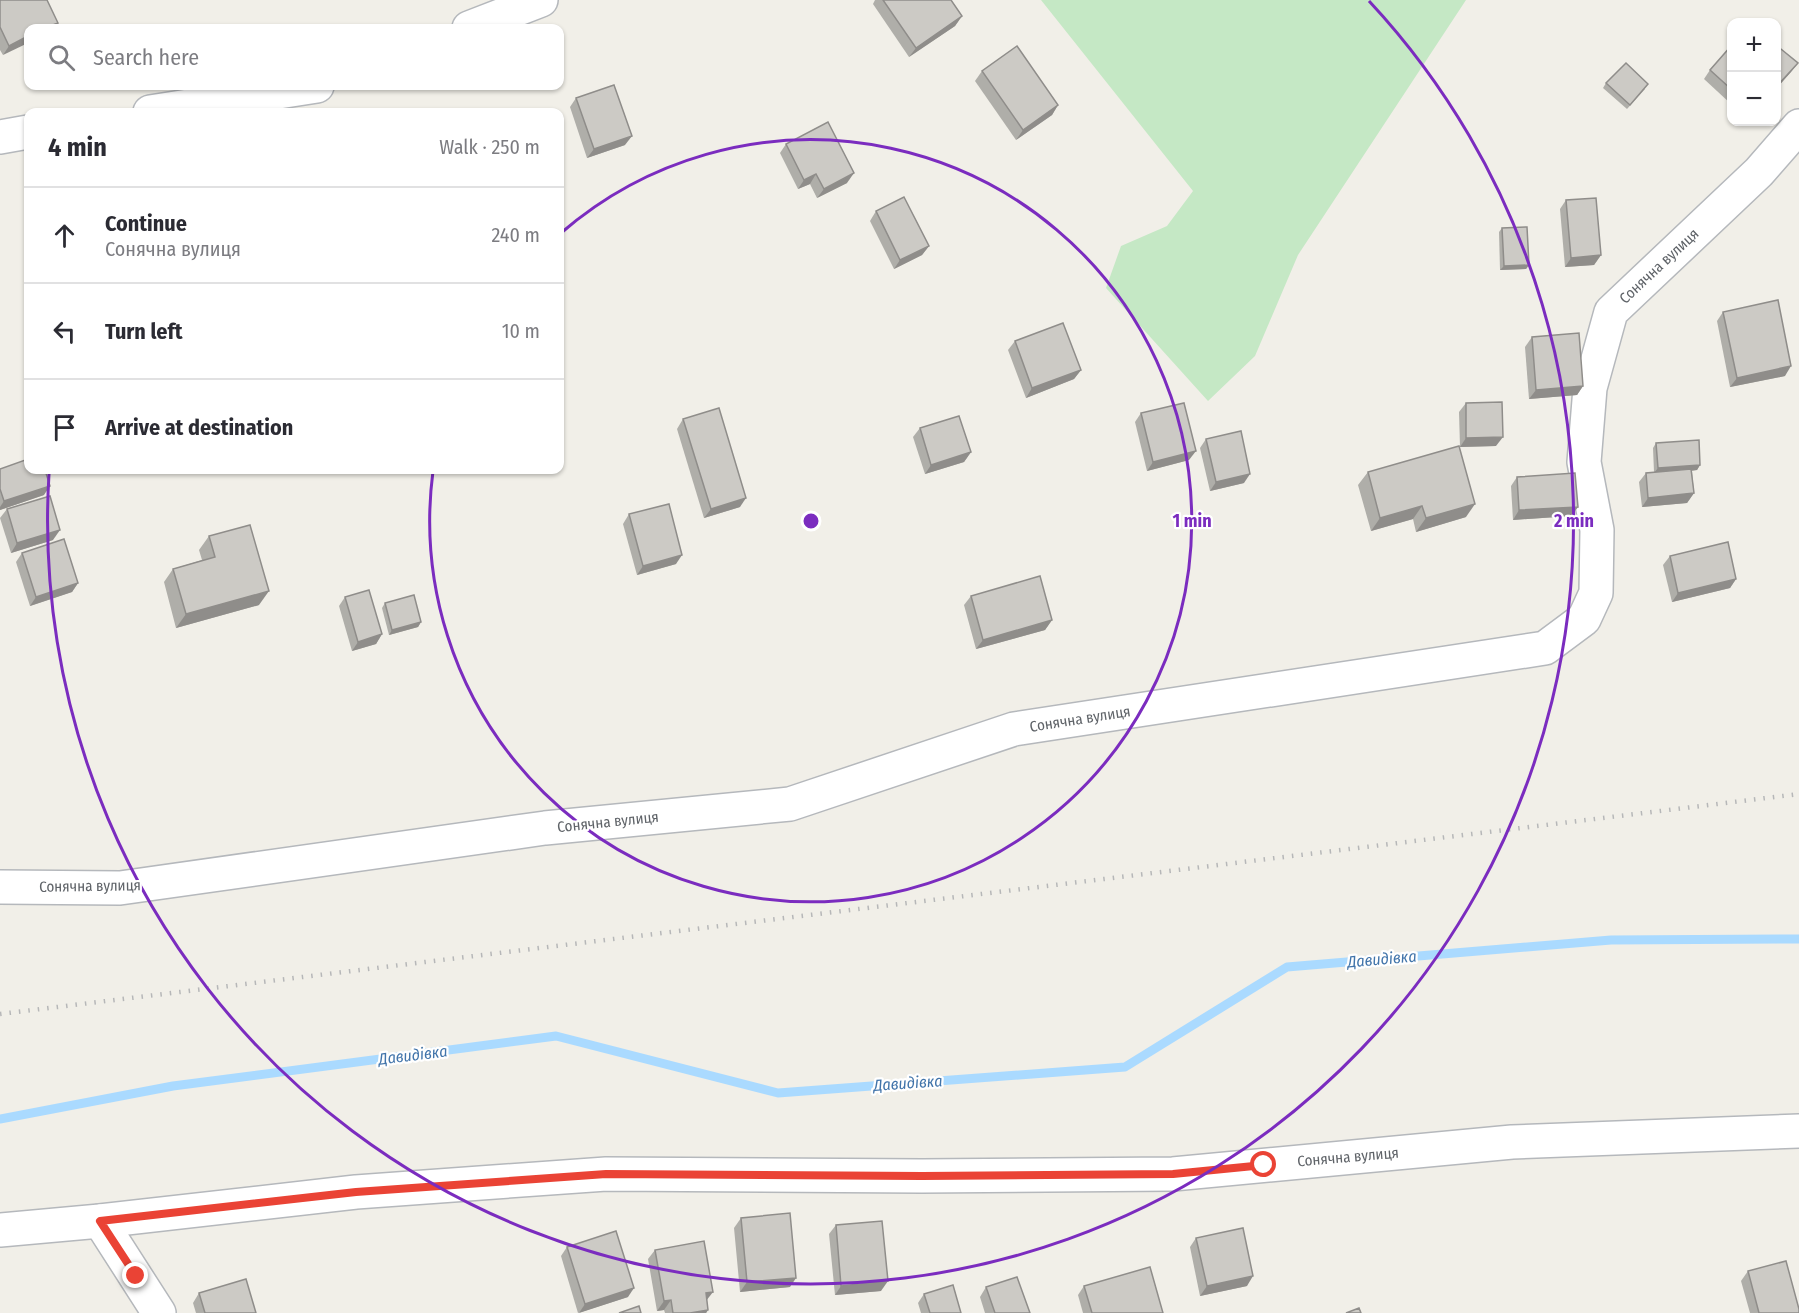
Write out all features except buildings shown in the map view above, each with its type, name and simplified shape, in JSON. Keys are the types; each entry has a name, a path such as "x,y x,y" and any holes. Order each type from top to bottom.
{"street":[{"path":"479,24 541,0"},
{"path":"176,108 291,90"},
{"name":"Сонячна вулиця","path":"0,887 120,888 545,828 790,804 1014,729 1545,648 1584,619 1596,593 1597,530 1584,462 1590,388 1611,312 1759,172 1799,126"},
{"path":"0,137 24,133"},
{"name":"Сонячна вулиця","path":"0,1230 356,1192 606,1174 922,1176 1173,1174 1512,1142 1799,1131"},
{"path":"100,1221 159,1313"}],"green space":[{"path":"1041,0 1466,0 1298,255 1255,356 1208,401 1106,288 1121,246 1167,226 1193,191"}],"waterway":[{"name":"Давидівка","path":"0,1119 173,1086 556,1036 778,1093 1125,1067 1287,967 1611,940 1799,939"}],"railway":[{"path":"0,1014 1799,794"}],"route":[{"path":"136,1276 100,1221 356,1192 606,1174 922,1176 1173,1174 1264,1165"}]}
